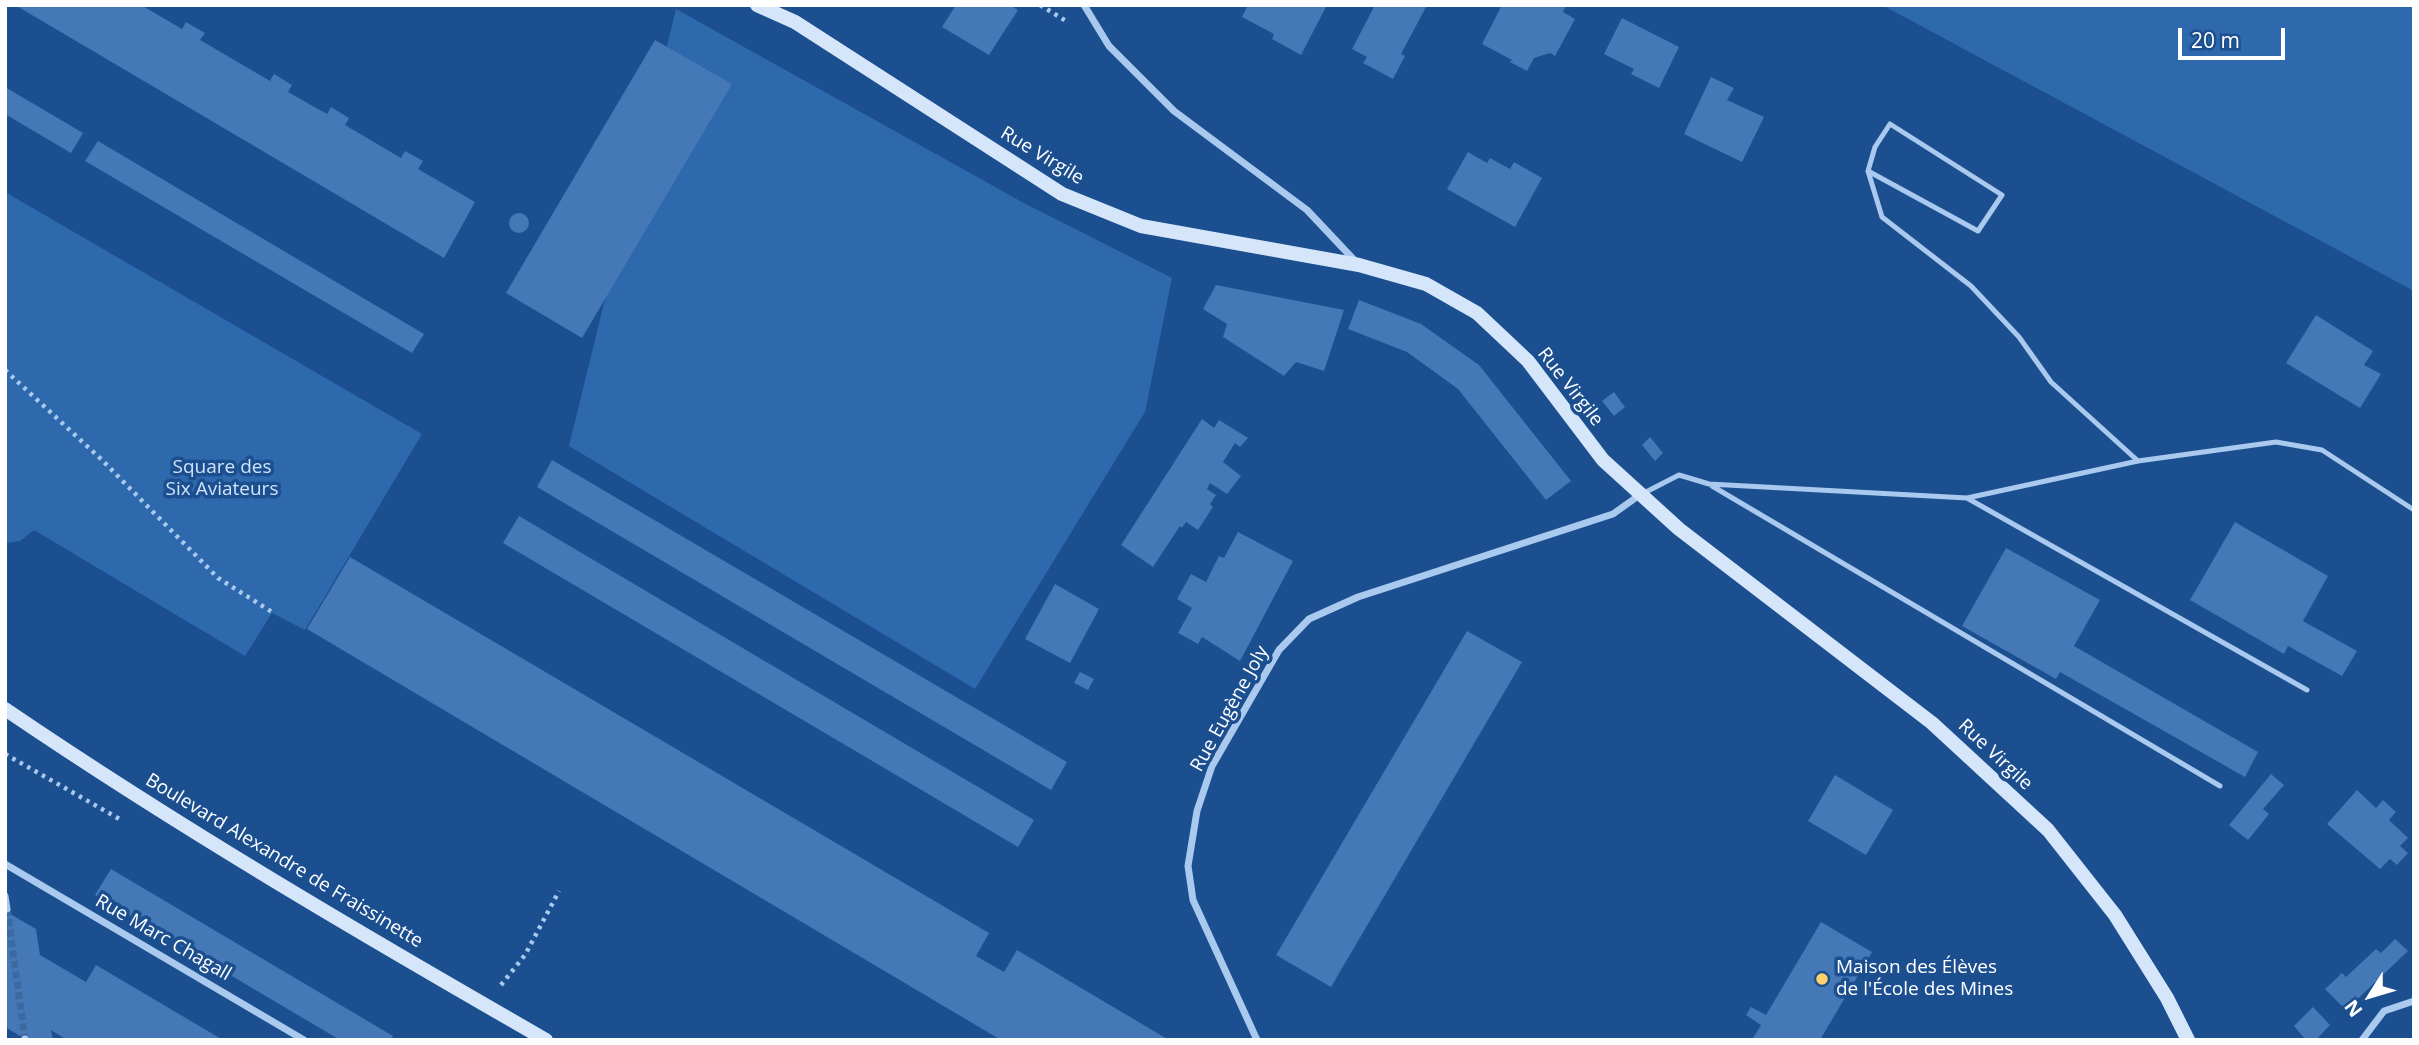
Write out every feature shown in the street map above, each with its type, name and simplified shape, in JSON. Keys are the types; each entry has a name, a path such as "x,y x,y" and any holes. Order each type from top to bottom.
{"street":[{"name":"Rue Virgile","path":"757,5 795,22 1062,194 1142,226 1359,265 1426,284 1477,313 1528,361 1603,460 1679,529 1932,723 2048,830 2115,915 2167,998 2188,1040"},
{"path":"1083,5 1109,46 1174,111 1307,210 1359,265"},
{"name":"Rue Eugène Joly","path":"1257,1040 1192,900 1188,866 1197,811 1212,766 1279,650 1309,619 1358,597 1613,514 1641,494"},
{"name":"Boulevard Alexandre de Fraissinette","path":"5,709 296,895 546,1040"},
{"name":"Rue Marc Chagall","path":"5,864 304,1040"},
{"path":"5,896 7,909"},
{"path":"2362,1040 2384,1011 2414,1000"}],"lane":[{"path":"1868,171 1978,232 2001,195 1890,124 1875,147 1868,171 1882,217 1971,286 2019,337 2052,382 2138,461"},
{"path":"1641,494 1679,475 1709,484 1967,498 2138,461 2276,442 2322,450 2414,510"},
{"path":"1709,484 2220,786"},
{"path":"1967,498 2307,690"}],"path":[{"path":"5,370 102,460 218,578 272,612"},
{"path":"485,1005 525,955 559,891"}],"green space":[{"path":"1882,5 2414,5 2414,291"},
{"path":"676,9 1022,202 1172,278 1145,412 975,689 569,446"},
{"name":"Square des Six Aviateurs","path":"5,192 422,434 305,630 272,613 245,656 34,530 20,541 5,543"}],"building":[{"path":"15,5 141,5 182,29 186,22 205,33 200,40 270,81 274,74 292,85 288,92 327,114 331,107 349,118 345,125 401,158 405,151 423,161 418,169 475,202 444,258"},
{"path":"956,5 1010,5 1018,10 989,55 942,27"},
{"path":"1248,5 1327,5 1301,55 1272,39 1274,34 1242,17"},
{"path":"1375,5 1426,7 1401,54 1405,56 1393,79 1363,63 1367,57 1352,49"},
{"path":"1502,5 1566,5 1563,12 1575,19 1555,56 1550,53 1534,58 1527,71 1482,44"},
{"path":"1622,18 1679,47 1659,88 1631,74 1634,69 1604,54"},
{"path":"655,40 732,84 582,338 506,293"},
{"path":"1711,77 1734,88 1727,100 1764,117 1742,162 1684,134"},
{"path":"5,87 83,133 71,153 5,114"},
{"path":"98,141 424,334 412,353 85,161"},
{"path":"1468,152 1487,163 1490,158 1510,169 1514,162 1542,178 1515,227 1447,189"},
{"path":"519,213 526,216 529,223 526,230 519,233 512,230 509,223 512,216"},
{"path":"1216,285 1344,310 1324,371 1296,362 1284,376 1223,337 1227,324 1203,309"},
{"path":"1359,300 1421,324 1479,365 1571,481 1546,500 1458,389 1407,352 1348,329"},
{"path":"2316,315 2373,351 2364,365 2381,374 2360,408 2286,363"},
{"path":"1614,392 1625,407 1614,416 1602,401"},
{"path":"1202,419 1214,428 1219,420 1248,438 1240,447 1235,443 1223,462 1241,476 1227,494 1210,483 1207,489 1216,495 1210,504 1213,507 1198,530 1186,522 1182,528 1180,526 1153,567 1121,545"},
{"path":"1650,437 1663,453 1655,461 1642,445"},
{"path":"552,460 1067,762 1051,790 537,487"},
{"path":"519,516 1034,820 1018,847 503,543"},
{"path":"2235,522 2328,576 2303,621 2357,651 2342,676 2288,646 2284,654 2190,600"},
{"path":"1238,532 1293,561 1240,661 1202,637 1198,644 1178,633 1192,608 1177,599 1191,574 1206,582 1219,556 1224,558"},
{"path":"2006,548 2100,600 2074,646 2258,752 2245,777 2060,672 2056,679 1962,626"},
{"path":"350,557 989,933 976,956 1004,972 1017,950 1169,1040 1001,1040 307,629"},
{"path":"1055,584 1099,609 1070,663 1025,639"},
{"path":"1467,631 1522,662 1331,987 1276,955"},
{"path":"1080,672 1094,679 1088,690 1074,683"},
{"path":"2271,774 2284,785 2263,809 2269,814 2248,840 2229,825"},
{"path":"1835,775 1893,810 1866,855 1808,821"},
{"path":"2357,790 2376,808 2383,800 2396,812 2389,820 2408,838 2400,846 2408,853 2397,865 2390,859 2380,869 2327,824"},
{"path":"111,869 393,1036 391,1040 340,1040 95,895"},
{"path":"5,911 36,929 40,955 86,982 96,965 223,1040 67,1040 51,1030 53,1040 27,1040 5,1027"},
{"name":"Maison des Élèves de l'École des Mines","path":"1821,922 1872,952 1820,1040 1752,1040 1761,1025 1746,1015 1751,1007 1766,1015"},
{"path":"2395,939 2408,951 2346,1010 2325,989 2342,973 2346,977 2376,949 2381,953"},
{"path":"2313,1007 2330,1025 2316,1040 2306,1040 2294,1026"}],"tunnel":[{"path":"7,909 25,1039"}],"place":[{"name":"Maison des Élèves de l'École des Mines","path":"1822,979"}]}
